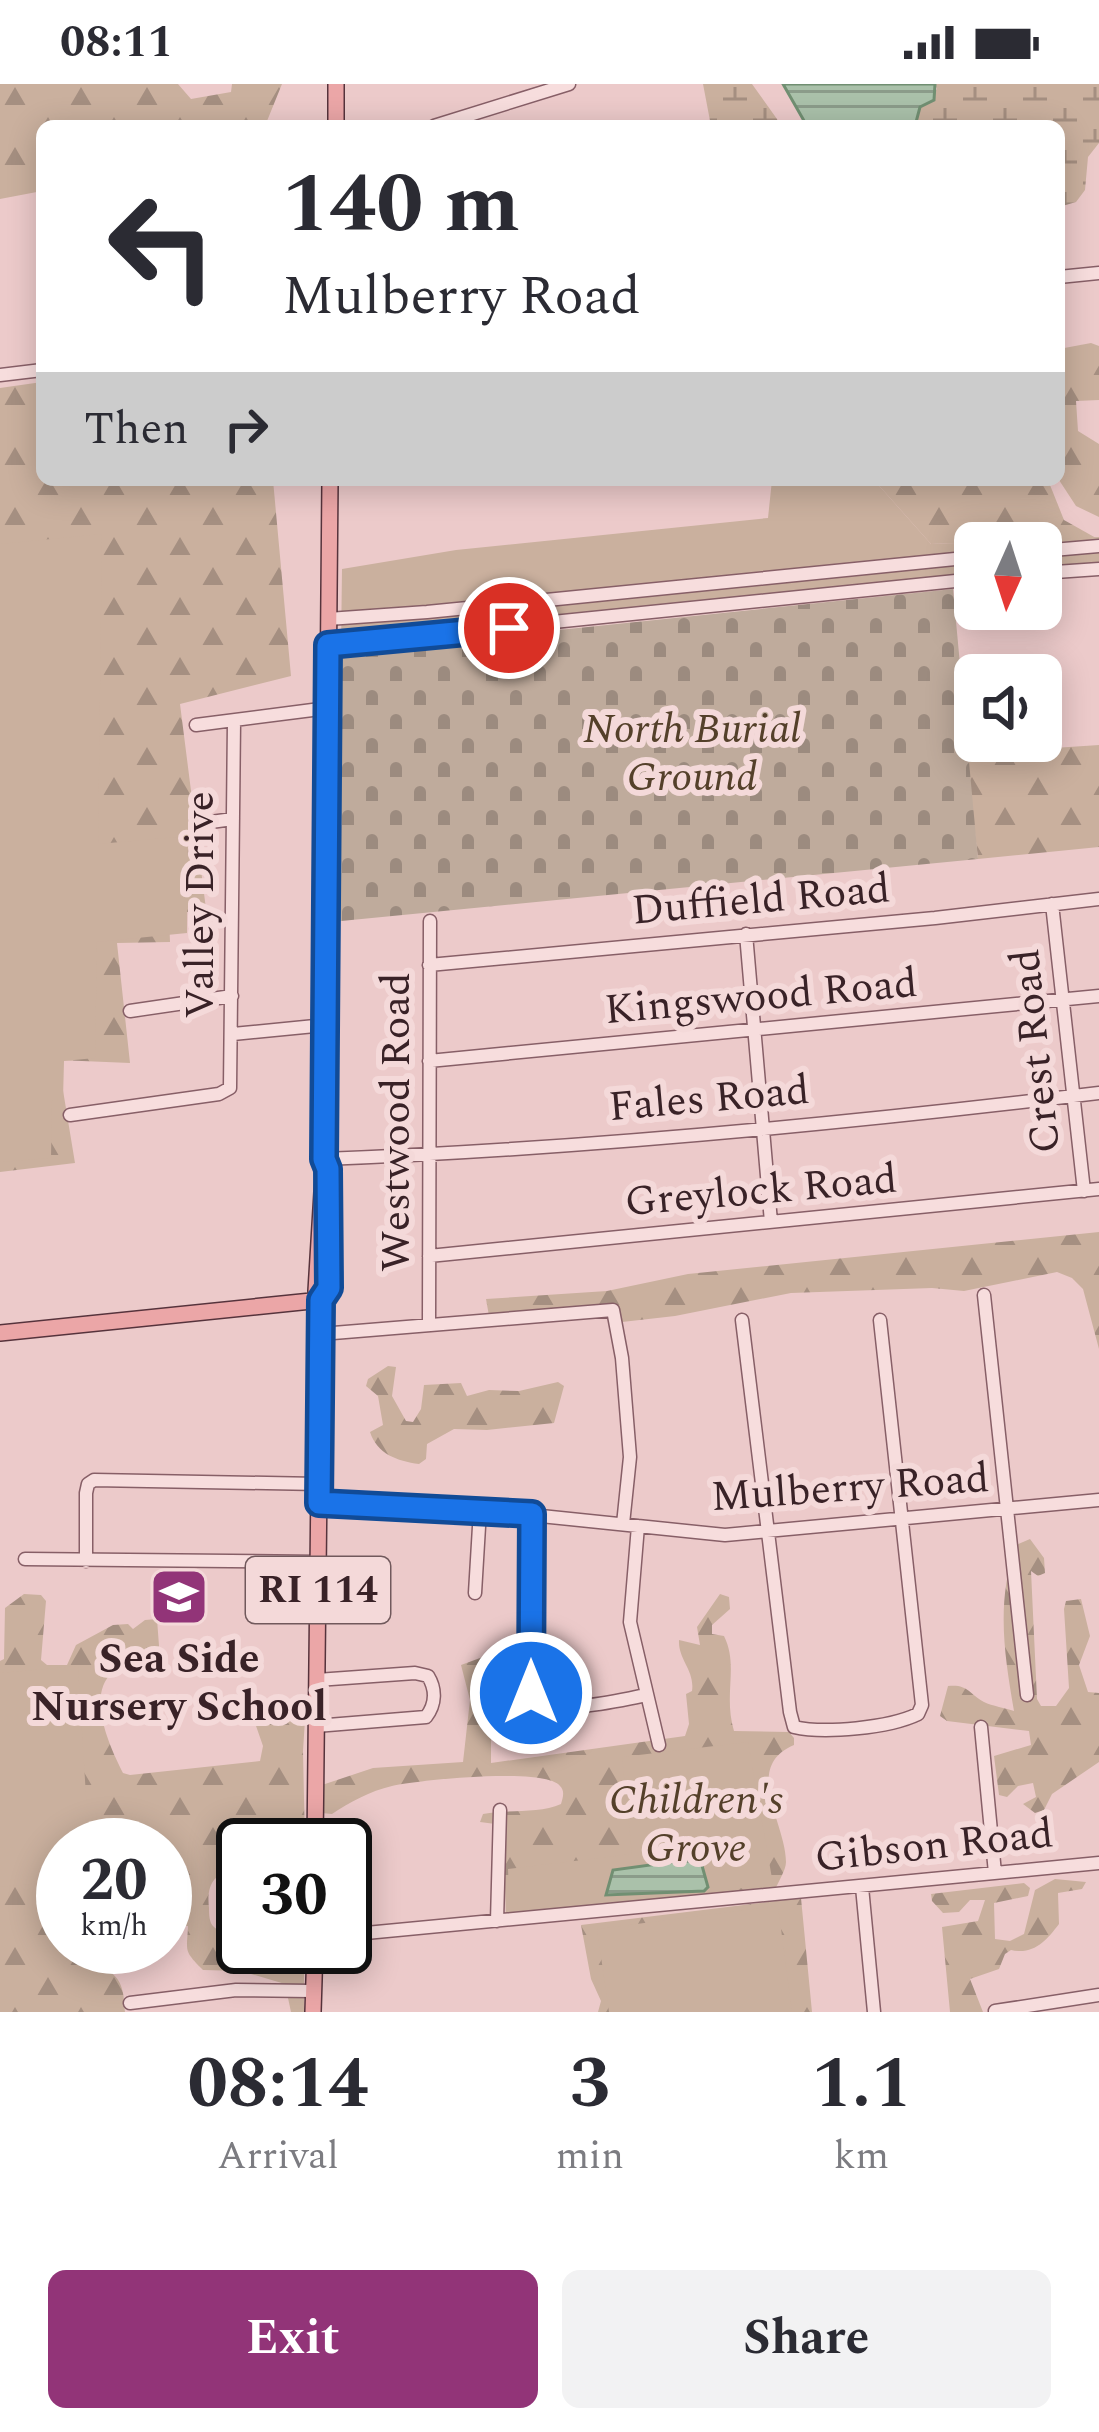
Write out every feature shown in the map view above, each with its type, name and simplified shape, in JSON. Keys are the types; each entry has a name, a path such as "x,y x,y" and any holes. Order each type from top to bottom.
{"main road":[{"path":"336,84 336,120"},
{"name":"RI 114","path":"315,1818 321,1300 329,1288 328,1169 324,1159 330,486"},
{"path":"0,1333 321,1300"},
{"path":"313,2012 314,1974"}],"street":[{"path":"453,120 569,84"},
{"path":"1065,276 1099,273"},
{"path":"0,376 36,371"},
{"path":"1062,549 1099,546"},
{"path":"328,619 954,559"},
{"path":"1062,572 1099,568"},
{"path":"834,569 836,593"},
{"path":"328,645 954,581"},
{"path":"196,725 328,708"},
{"name":"Valley Drive","path":"70,1115 219,1094 230,1088 234,722"},
{"path":"196,824 233,819"},
{"name":"Duffield Road","path":"429,965 1099,898"},
{"name":"Crest Road","path":"1052,904 1074,1096 1092,1190"},
{"name":"Westwood Road","path":"429,1324 430,921"},
{"path":"746,934 771,1222"},
{"path":"130,1011 232,996"},
{"name":"Kingswood Road","path":"429,1061 1099,996"},
{"path":"232,1034 325,1025"},
{"name":"Fales Road","path":"324,1159 430,1156 1099,1093"},
{"name":"Greylock Road","path":"429,1256 1092,1190"},
{"path":"984,1295 1027,1695"},
{"path":"321,1334 592,1309 615,1312 630,1457 623,1524"},
{"path":"742,1320 794,1726 889,1724 919,1713 923,1693 880,1320"},
{"path":"86,1562 88,1484 98,1479 319,1484"},
{"name":"Mulberry Road","path":"319,1503 532,1514 725,1535 1099,1500"},
{"path":"475,1593 479,1510"},
{"path":"532,1514 532,1696 543,1703 575,1705 647,1696"},
{"path":"638,1526 630,1622 659,1744"},
{"path":"25,1559 318,1562"},
{"path":"316,1726 426,1717 434,1692 428,1676 421,1674 317,1680"},
{"path":"981,1727 995,1874"},
{"path":"497,1921 500,1810"},
{"name":"Gibson Road","path":"372,1933 1099,1863"},
{"path":"862,1887 874,2012"},
{"path":"130,2002 236,1990 313,1991"},
{"path":"995,2011 1099,1995"}],"green space":[{"path":"0,84 178,84 191,99 231,92 232,84 282,84 267,120 36,120 36,192 0,199"},
{"path":"703,84 752,84 778,120 710,120"},
{"path":"935,84 1099,84 1099,143 1088,157 1085,190 1076,202 1065,205 1065,120 917,120 920,107 937,89"},
{"path":"1099,346 1099,400 1076,401 1078,431 1099,444 1099,517 1076,506 1063,486 1065,348"},
{"path":"36,383 36,486 274,486 291,676 180,704 206,909 169,915 170,942 117,943 130,1063 58,1060 75,1163 0,1172 0,388"},
{"path":"771,486 879,486 931,544 954,543 954,581 341,648 342,569 456,550 768,518"},
{"path":"879,486 1050,486 1064,520 1096,538 1062,539 1062,522 954,522 954,543 931,544"},
{"path":"102,534 98,844 188,836 187,933 97,942 95,1058 64,1061 63,1099 52,1101 51,1158 0,1162 0,544"},
{"path":"1099,537 1099,564 1062,568 1062,539"},
{"name":"North Burial Ground","path":"953,589 959,654 954,654 954,762 969,762 978,859 331,922 337,653"},
{"path":"1099,745 1099,847 978,859 967,762 1062,762 1062,748"},
{"path":"1099,1232 1099,1349 1083,1289 1057,1272 964,1291 791,1293 622,1322 615,1305 489,1316 486,1299 607,1291 688,1274"},
{"path":"388,1366 396,1367 392,1396 406,1421 413,1422 421,1409 424,1385 461,1383 467,1396 558,1382 564,1386 554,1423 454,1429 427,1444 426,1459 419,1464 389,1455 370,1432 383,1425 378,1396 366,1386 368,1379"},
{"path":"1030,1539 1044,1558 1045,1573 1038,1576 1031,1571 1037,1699 1041,1706 1056,1706 1069,1688 1064,1609 1066,1601 1081,1599 1090,1636 1079,1665 1088,1692 1099,1693 1099,1762 1052,1794 1044,1810 1035,1813 1023,1804 1036,1797 1033,1783 1018,1786 1007,1797 999,1795 994,1756 1031,1745 1029,1731 947,1721 940,1716 948,1686 964,1688 984,1702 1014,1711 1004,1607 1016,1545"},
{"path":"24,1594 41,1595 46,1601 41,1660 47,1665 67,1665 76,1645 113,1625 128,1624 133,1629 145,1620 157,1619 160,1659 113,1672 101,1694 103,1722 123,1773 260,1761 263,1746 255,1723 293,1700 306,1704 304,1818 216,1818 216,1878 208,1899 216,1928 216,1970 203,1970 192,1958 192,1818 36,1818 36,1974 112,1974 119,1981 125,2012 0,2012 0,1661 4,1659 5,1608"},
{"path":"720,1594 729,1597 730,1609 712,1625 712,1634 724,1636 728,1647 734,1731 789,1732 794,1738 794,1745 771,1767 769,1781 786,1862 775,1890 506,1919 503,1825 480,1822 483,1814 561,1804 563,1792 550,1780 507,1776 427,1781 384,1788 332,1814 321,1813 319,1786 373,1768 463,1762 470,1700 461,1665 491,1654 491,1763 685,1736 689,1724 686,1694 692,1691 692,1684 679,1640 700,1645 697,1627"},
{"path":"78,1666 87,1818 36,1818 36,1884 0,1887 0,1673"},
{"name":"Children's Grove","path":"748,1742 773,1884 510,1919 508,1869 632,1854 622,1757"},
{"path":"1055,1879 1086,1882 1082,1889 1058,1893 1059,1924 1044,1941 1026,1950 1011,1950 999,1969 970,1979 983,2012 950,2012 942,1927 978,1921 985,1900 970,1900 959,1912 943,1913 931,1894 1024,1883 1030,1888 1028,1896 994,1903 995,1939 1010,1941 1024,1934 1035,1890"},
{"name":"Children's Grove","path":"801,1898 812,2012 598,2012 601,2001 591,1979 581,1925"},
{"name":"Children's Grove","path":"778,1906 792,2012 609,2012 597,1929"},
{"path":"251,1974 304,1974 304,2012 291,2012 285,1984"}],"shaded area":[{"path":"783,84 935,84 934,100 920,107 917,120 804,120"},
{"path":"694,1859 701,1862 708,1887 704,1891 606,1895 613,1870"}],"place":[{"name":"Sea Side Nursery School","path":"179,1597"}],"route":[{"path":"509,628 328,645 324,1159 328,1169 329,1288 321,1300 319,1503 532,1514 531,1693"}]}
